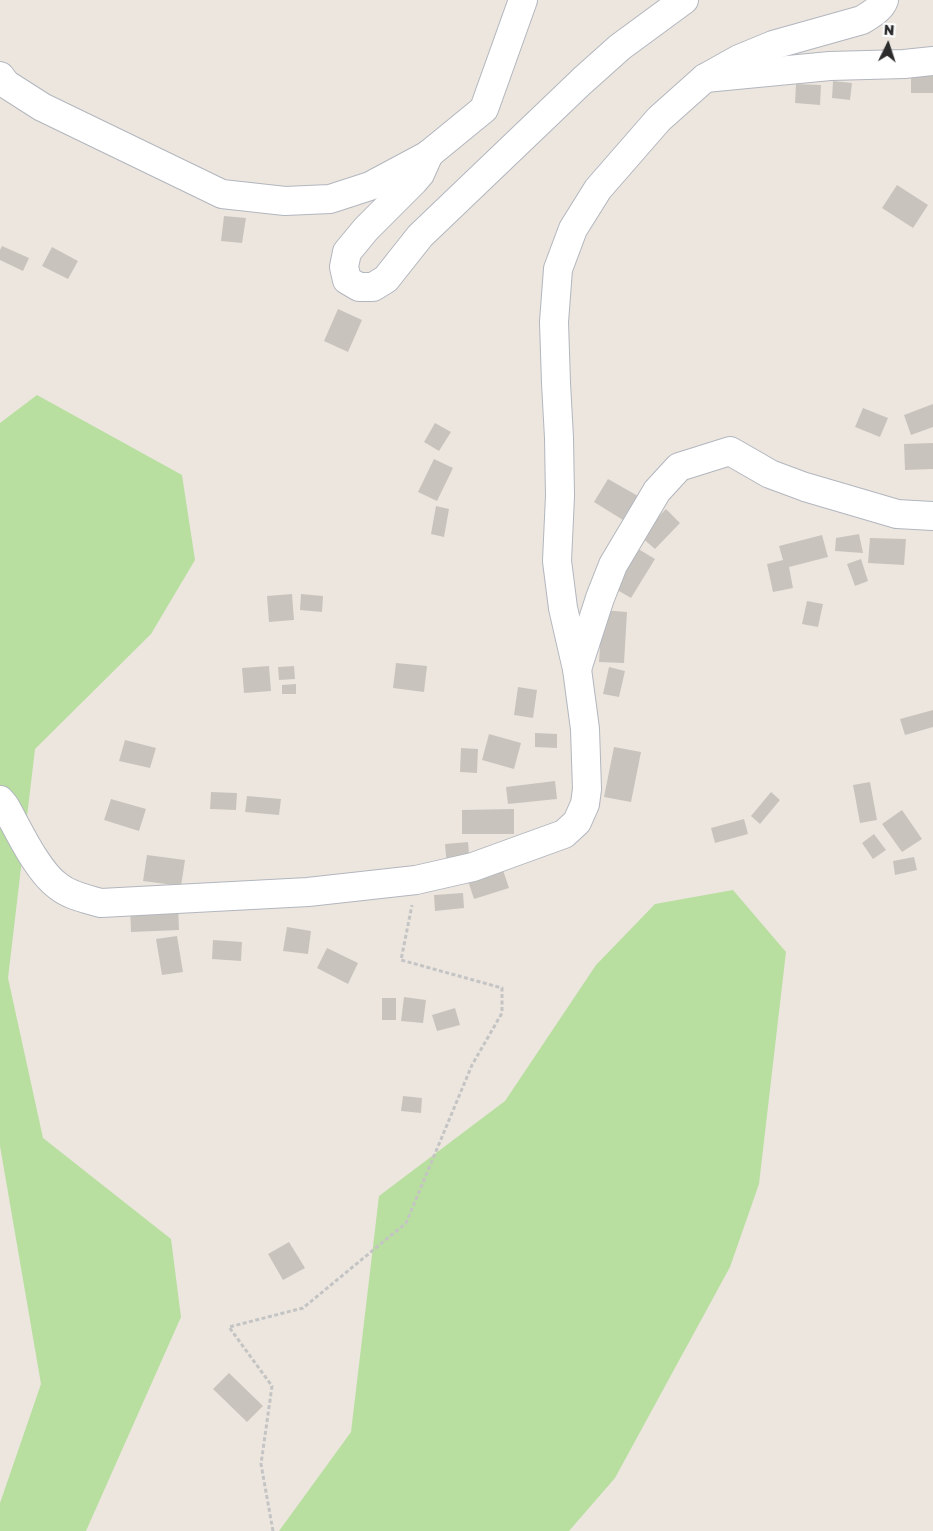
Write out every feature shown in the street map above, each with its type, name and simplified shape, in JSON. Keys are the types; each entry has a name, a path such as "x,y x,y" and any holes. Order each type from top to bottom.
{"main road":[{"path":"0,76 6,84 42,107 222,194 285,201 330,199 370,186 428,154 484,109 524,0"},
{"path":"428,154 420,174 366,229 347,252 344,267 347,280 359,287 373,287 386,279 420,236 582,81 620,47 684,0"},
{"path":"0,800 43,872 58,887 76,896 101,903 308,892 416,880 474,867 564,834 577,822 585,804 587,789 585,729 577,669 563,608 557,561 560,496 554,322 558,269 573,229 598,189 659,119 705,78 739,59 773,45 862,20 873,13 884,0"},
{"path":"705,78 830,66 904,64 933,60"},
{"path":"577,669 600,598 613,566 657,491 679,467 730,450 770,474 805,488 897,514 933,516"}],"path":[{"path":"273,1531 260,1464 272,1386 229,1327 303,1308 406,1223 472,1064 502,1013 502,988 401,960 416,880"}],"green space":[{"path":"37,395 182,475 195,560 151,634 35,749 8,978 43,1138 171,1239 181,1317 86,1531 0,1531 0,1503 41,1384 0,1146 0,423"},
{"path":"733,890 786,952 759,1184 730,1267 615,1478 569,1531 279,1531 351,1432 379,1196 505,1101 596,965 655,904"}],"building":[{"path":"911,73 933,73 933,93 911,93"},
{"path":"833,81 852,83 850,100 832,98"},
{"path":"796,84 821,85 820,105 795,103"},
{"path":"897,185 928,205 913,228 882,208"},
{"path":"224,216 246,218 242,243 221,241"},
{"path":"2,246 29,258 23,271 0,260"},
{"path":"52,247 78,261 68,279 42,266"},
{"path":"338,309 362,320 348,352 324,341"},
{"path":"933,404 933,427 911,435 904,415"},
{"path":"863,408 888,418 880,437 855,427"},
{"path":"435,423 451,432 439,451 424,442"},
{"path":"933,443 933,469 905,470 904,444"},
{"path":"434,459 453,468 437,501 418,492"},
{"path":"608,479 638,496 623,520 594,502"},
{"path":"436,506 449,509 444,537 431,534"},
{"path":"666,509 680,523 655,549 640,536"},
{"path":"859,534 863,553 835,551 836,538"},
{"path":"822,535 828,557 789,567 793,588 773,592 767,564 783,560 779,546"},
{"path":"870,538 906,539 904,565 868,563"},
{"path":"635,547 655,559 631,598 612,587"},
{"path":"861,559 868,581 855,586 847,564"},
{"path":"292,594 294,620 269,622 267,596"},
{"path":"301,594 323,596 322,612 300,610"},
{"path":"807,601 823,604 818,627 802,624"},
{"path":"602,610 627,612 624,663 599,662"},
{"path":"396,663 427,666 424,692 393,688"},
{"path":"269,666 271,691 244,693 242,668"},
{"path":"294,666 295,679 279,680 278,667"},
{"path":"609,667 625,671 619,697 603,694"},
{"path":"296,684 296,694 282,694 282,685"},
{"path":"518,687 537,690 533,718 514,715"},
{"path":"933,710 933,727 905,735 900,719"},
{"path":"535,733 557,734 557,748 535,747"},
{"path":"489,734 521,743 514,769 482,760"},
{"path":"125,740 156,748 150,768 119,761"},
{"path":"614,747 641,752 631,802 604,797"},
{"path":"461,748 478,749 477,773 460,772"},
{"path":"555,781 557,799 508,804 506,787"},
{"path":"870,782 877,820 860,823 853,785"},
{"path":"211,792 237,793 236,810 210,809"},
{"path":"771,792 780,800 760,824 751,816"},
{"path":"247,796 281,799 279,815 245,812"},
{"path":"111,799 146,809 139,831 104,820"},
{"path":"514,809 514,834 462,834 462,810"},
{"path":"902,810 922,839 902,852 882,824"},
{"path":"744,819 748,834 715,843 711,828"},
{"path":"874,834 886,850 873,859 862,843"},
{"path":"468,842 470,865 447,867 445,844"},
{"path":"147,855 185,860 181,886 143,881"},
{"path":"914,857 917,870 895,875 893,861"},
{"path":"502,867 509,888 474,899 467,878"},
{"path":"463,893 464,908 435,911 434,895"},
{"path":"178,904 179,930 131,932 130,906"},
{"path":"287,927 311,931 308,954 283,951"},
{"path":"177,936 183,972 162,975 156,939"},
{"path":"213,940 242,942 241,961 212,959"},
{"path":"327,948 358,963 348,984 317,968"},
{"path":"404,997 426,1000 423,1023 401,1021"},
{"path":"382,998 396,998 396,1020 382,1020"},
{"path":"455,1008 460,1025 437,1031 432,1015"},
{"path":"403,1096 422,1098 421,1113 401,1111"},
{"path":"289,1242 305,1268 283,1280 268,1254"},
{"path":"229,1373 263,1406 247,1422 213,1389"}]}
